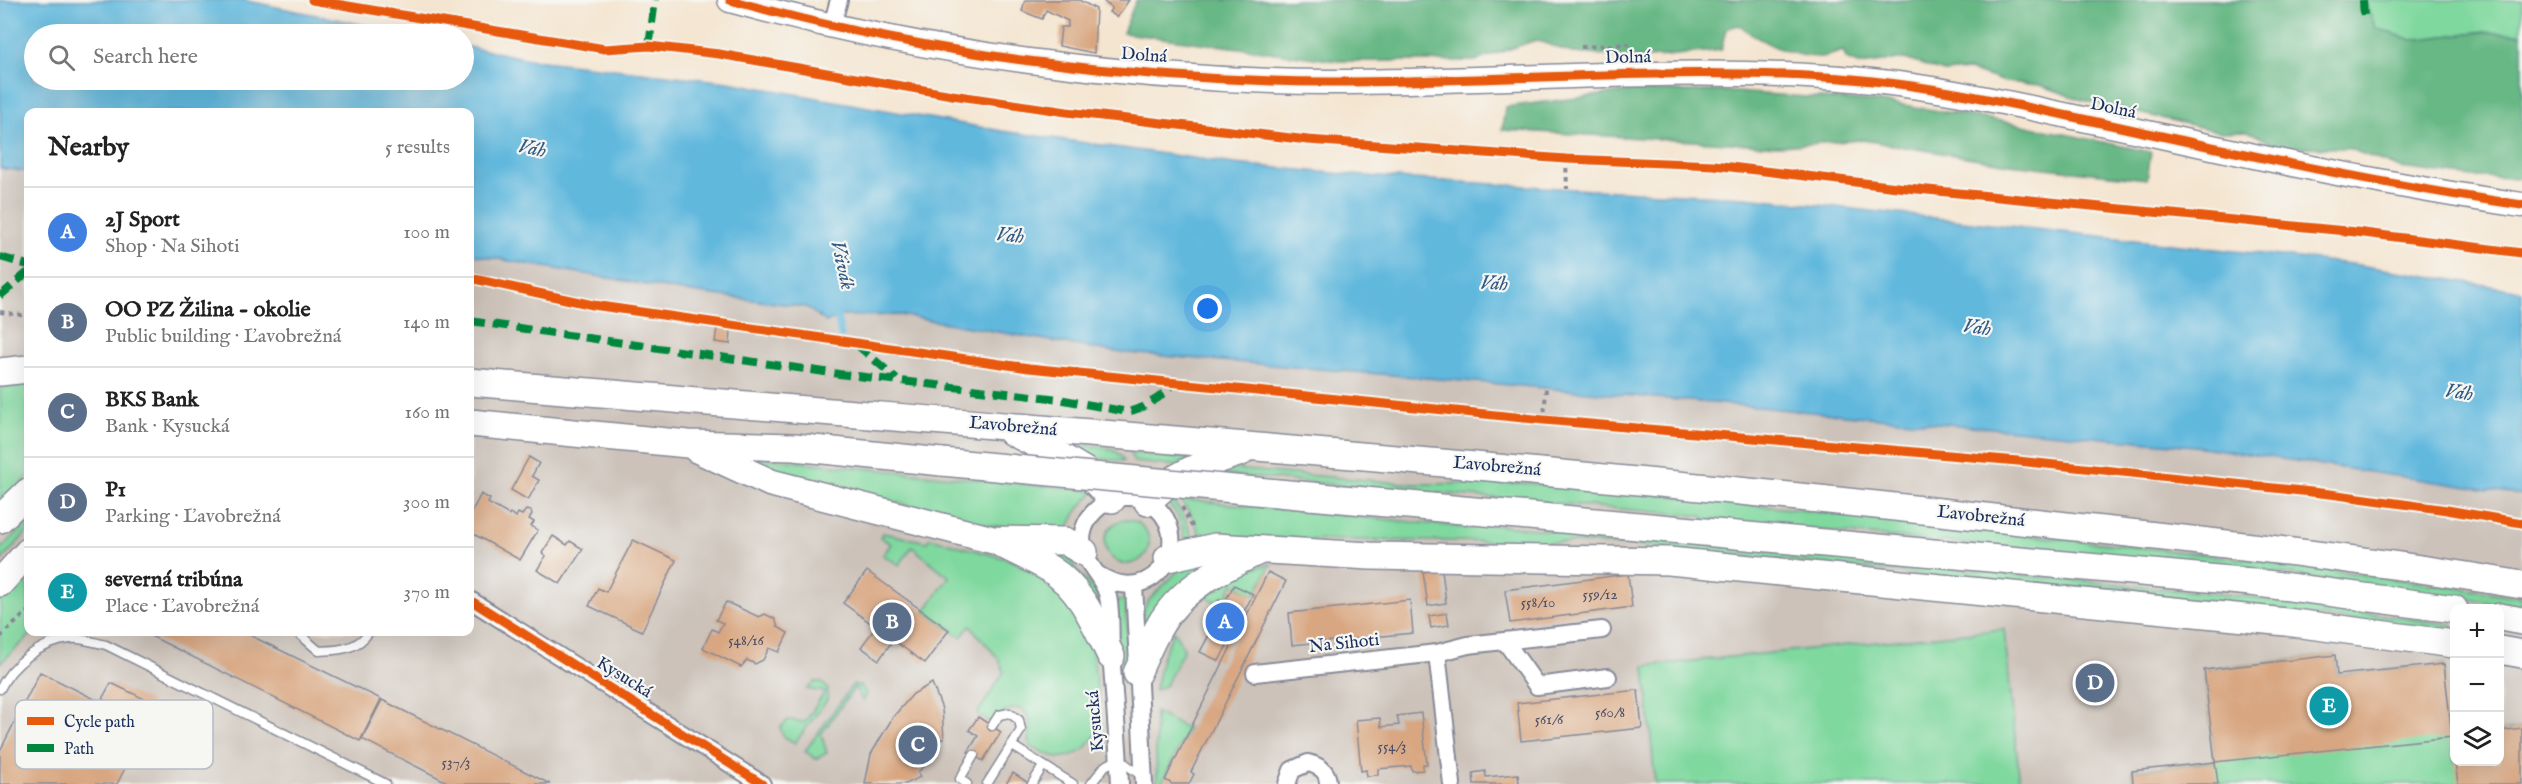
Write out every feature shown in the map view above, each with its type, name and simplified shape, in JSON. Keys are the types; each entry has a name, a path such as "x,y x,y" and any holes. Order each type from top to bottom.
{"main road":[{"name":"Dolná","path":"730,0 832,25 965,51 1101,69 1228,79 1334,82 1679,73 1827,77 1930,89 1985,99 2312,168 2449,195 2522,205"},
{"path":"0,372 24,369"},
{"name":"Ľavobrežná","path":"474,382 1715,487 2268,549 2462,574 2522,585"},
{"path":"474,423 688,444 794,447 2251,582 2450,608"},
{"path":"998,425 1055,453 1085,471 1112,500"},
{"path":"688,444 771,483 993,540 1050,568 1070,585 1085,604 1111,656"},
{"path":"1148,502 1161,487 1197,466 1253,448"},
{"path":"0,519 24,496"},
{"path":"0,539 24,518"},
{"path":"993,540 1065,541 1090,563"},
{"path":"1168,558 1215,547 1370,556 1669,561 2286,621 2450,643"},
{"path":"1137,673 1159,626 1190,589 1212,575 1262,550"},
{"path":"0,583 24,556"},
{"path":"2504,618 2522,621"},
{"path":"2504,651 2522,654"}],"street":[{"path":"832,25 838,0"},
{"path":"1130,497 1148,502 1159,510 1169,526 1171,545 1168,558 1155,576 1134,585 1108,582 1090,563 1082,539 1091,515 1100,506 1112,500 1130,497"},
{"name":"Kysucká","path":"1090,563 1107,593 1120,784"},
{"path":"1134,585 1143,780"},
{"name":"Kysucká","path":"474,603 762,784"},
{"name":"Na Sihoti","path":"1255,673 1437,653 1468,645 1602,630"},
{"path":"1505,641 1537,686 1608,677"},
{"path":"1437,653 1452,784"},
{"path":"1287,784 1292,770 1308,763 1322,768 1328,784"}],"lane":[{"path":"302,636 319,651 344,650 366,636"},
{"path":"0,688 8,673 38,649 70,638 106,645 386,784"},
{"path":"987,784 1021,730 1019,720 1009,713 999,715 992,726"},
{"path":"1011,745 1043,766 1060,781 1072,784"},
{"path":"967,784 960,779 974,756"},
{"path":"1091,784 1105,765 1119,759 1143,780"},
{"path":"1032,784 1043,766"}],"path":[{"path":"411,17 433,21"},
{"path":"421,24 422,19"},
{"path":"1581,47 1630,44"},
{"path":"1554,158 1570,159 1567,189"},
{"path":"0,312 24,315"},
{"path":"1544,420 1546,388"},
{"path":"1532,419 1556,421"},
{"path":"0,638 24,615"}],"shaded area":[{"path":"0,168 24,171 24,636 474,636 474,255 683,291 806,307 826,322 842,316 900,315 1115,352 2195,446 2522,495 2522,784 0,784"}],"green space":[{"path":"1136,0 2364,0 2376,28 2412,40 2478,32 2522,34 2522,178 2473,177 2400,168 2347,148 2279,147 2248,131 2221,132 2082,100 2040,85 2005,82 1969,70 1944,72 1905,59 1860,65 1846,59 1843,51 1823,57 1797,54 1766,43 1738,25 1726,29 1721,50 1648,58 1572,53 1536,40 1475,61 1338,61 1123,33"},
{"path":"2364,0 2522,0 2522,34 2478,32 2412,40 2376,28"},
{"path":"1633,91 1721,91 1891,103 2013,123 2151,152 2147,179 2009,164 1862,140 1780,146 1502,130 1505,107"},
{"path":"24,383 24,481 0,504 0,385"},
{"path":"1064,445 1107,448 1120,455 1124,461 1078,457"},
{"path":"1130,453 1190,458 1177,466 1134,462"},
{"path":"731,455 1095,491 1079,509 1068,531 980,525 730,458"},
{"path":"1208,467 1414,484 1525,483 1626,491 2274,562 2522,597 2522,607 2272,572 1706,520 1702,516 1182,471"},
{"path":"1161,497 1171,498 1185,518 1193,540 1184,539 1177,516"},
{"path":"1180,499 1472,528 1473,523 2251,597 2450,624 2450,631 1688,550 1593,543 1201,538 1192,516"},
{"path":"1127,520 1142,527 1149,542 1142,557 1127,564 1112,557 1105,542 1112,527"},
{"path":"24,527 24,535 0,562 0,549"},
{"path":"882,533 927,542 930,538 1011,560 1060,588 1091,637 1101,720 1098,733 1082,751 1071,756 1057,758 1031,747 1028,740 1029,721 1024,711 1020,709 1014,708 1005,712 991,723 977,714 1004,672 998,658 970,626 961,637 925,611 949,577 912,547 899,565 883,555 891,544 880,537"},
{"path":"1036,546 1066,554 1081,576 1096,592 1102,608"},
{"path":"1198,558 1204,569 1146,631 1141,617 1148,602 1180,569"},
{"path":"1271,564 1255,595 1233,583 1224,602 1219,600 1217,603 1205,596 1223,586 1221,581 1252,568"},
{"path":"24,573 24,636 30,636 0,663 0,601"},
{"path":"1125,599 1130,681 1128,684 1121,681 1116,601"},
{"path":"2004,629 2020,784 1655,784 1645,666"},
{"path":"1174,631 1184,649 1166,685 1155,690 1162,657"},
{"path":"2335,655 2337,675 2444,664 2450,719 2450,766 2504,766 2504,730 2522,728 2522,784 2133,784 2132,771 2215,761 2204,670"},
{"path":"815,682 821,682 828,689 827,700 795,743 783,736 780,728 788,720 805,722 825,692 807,689"},
{"path":"853,684 863,688 864,699 863,701 855,687 821,734 827,753 816,759 805,751"},
{"path":"1155,712 1188,729 1161,784 1157,784"}],"water":[{"name":"Váh","path":"0,0 243,0 360,24 24,24 24,90 474,90 474,48 534,60 728,82 1002,131 1235,164 1364,176 1745,197 2352,264 2522,291 2522,495 2195,446 1115,352 900,315 842,316 826,322 806,307 683,291 474,255 474,108 24,108 24,171 0,168"}],"building":[{"path":"1025,0 1079,0 1096,9 1094,53 1059,46 1061,27 1068,27 1068,21 1046,10 1042,19 1022,11"},
{"path":"1102,0 1129,0 1117,17 1109,12 1112,8"},
{"path":"717,328 731,329 730,344 715,342"},
{"path":"529,457 539,463 532,476 539,480 528,500 511,490"},
{"path":"481,494 490,499 488,503 509,515 510,513 516,517 518,513 522,515 526,510 531,511 529,519 534,522 531,526 538,530 520,560 474,534 474,507"},
{"path":"553,536 567,545 570,541 583,549 560,584 537,570 546,556 542,553"},
{"path":"633,540 676,560 642,631 589,606 598,588 606,592"},
{"path":"1442,570 1446,603 1428,606 1423,572"},
{"path":"867,571 949,630 925,663 893,640 879,660 861,647 876,627 843,603"},
{"path":"1268,572 1286,581 1191,772 1194,774 1189,784 1172,784 1165,780"},
{"path":"1628,574 1632,607 1510,623 1505,590"},
{"path":"1234,585 1253,594 1219,661 1200,652 1210,633 1204,630 1219,600 1224,603"},
{"path":"1410,600 1413,633 1292,645 1289,613"},
{"path":"726,602 759,617 765,614 775,619 778,627 788,633 779,652 769,648 763,660 755,664 747,660 741,667 703,648 712,629 718,632 723,623 716,620"},
{"path":"1447,613 1449,625 1431,628 1429,616"},
{"path":"151,636 251,636 381,699 360,741"},
{"path":"2335,655 2337,675 2444,664 2450,737 2215,762 2204,670"},
{"path":"40,672 97,700 26,700"},
{"path":"111,683 147,700 104,700 102,699"},
{"path":"932,683 942,709 944,739 939,740 933,758 918,772 920,777 906,784 865,784 871,754 893,717 913,694"},
{"path":"1638,690 1642,728 1521,741 1517,703"},
{"path":"382,700 550,784 451,784 362,739"},
{"path":"1421,713 1427,764 1423,764 1423,770 1412,771 1411,766 1378,769 1378,775 1367,776 1366,770 1361,771 1356,720 1380,718 1381,727 1399,725 1397,716"},
{"path":"978,717 1001,732 983,761 968,752 978,736 969,730"},
{"path":"15,721 15,769 125,769 117,784 0,784 0,751"},
{"path":"2522,728 2522,784 2458,784 2456,766 2504,766 2504,730"},
{"path":"2215,762 2218,784 2133,784 2132,771"},
{"path":"1485,771 1486,777 1518,774 1519,784 1474,784 1473,773"},
{"path":"1013,773 1030,784 1006,784"}],"waterway":[{"name":"Všivák","path":"836,311 841,335"}],"marked path":[{"path":"649,46 655,0"},
{"path":"2363,0 2364,18"},
{"path":"0,257 24,264"},
{"path":"0,296 24,275"},
{"path":"474,322 839,374 1059,399 1128,412 1143,407 1158,398 1174,383"},
{"path":"857,345 897,379"}],"cycle path":[{"path":"312,0 456,24"},
{"path":"730,0 803,19 953,49 1028,61 1181,76 1332,82 1640,74 1762,74 1896,84 2004,102 2367,179 2522,205"},
{"path":"474,27 605,49 649,46 719,54 952,95 1067,112 1308,140 1566,159 1714,165 1897,187 2356,232 2522,253"},
{"path":"474,279 593,305 1029,368 1544,420 2018,461 2330,494 2522,523"},
{"path":"474,603 762,784"}],"place":[{"name":"OO PZ Žilina - okolie","path":"892,622"},
{"name":"2J Sport","path":"1225,622"},
{"name":"P1","path":"2095,683"},
{"name":"severná tribúna","path":"2329,706"},
{"name":"BKS Bank","path":"918,745"}]}
